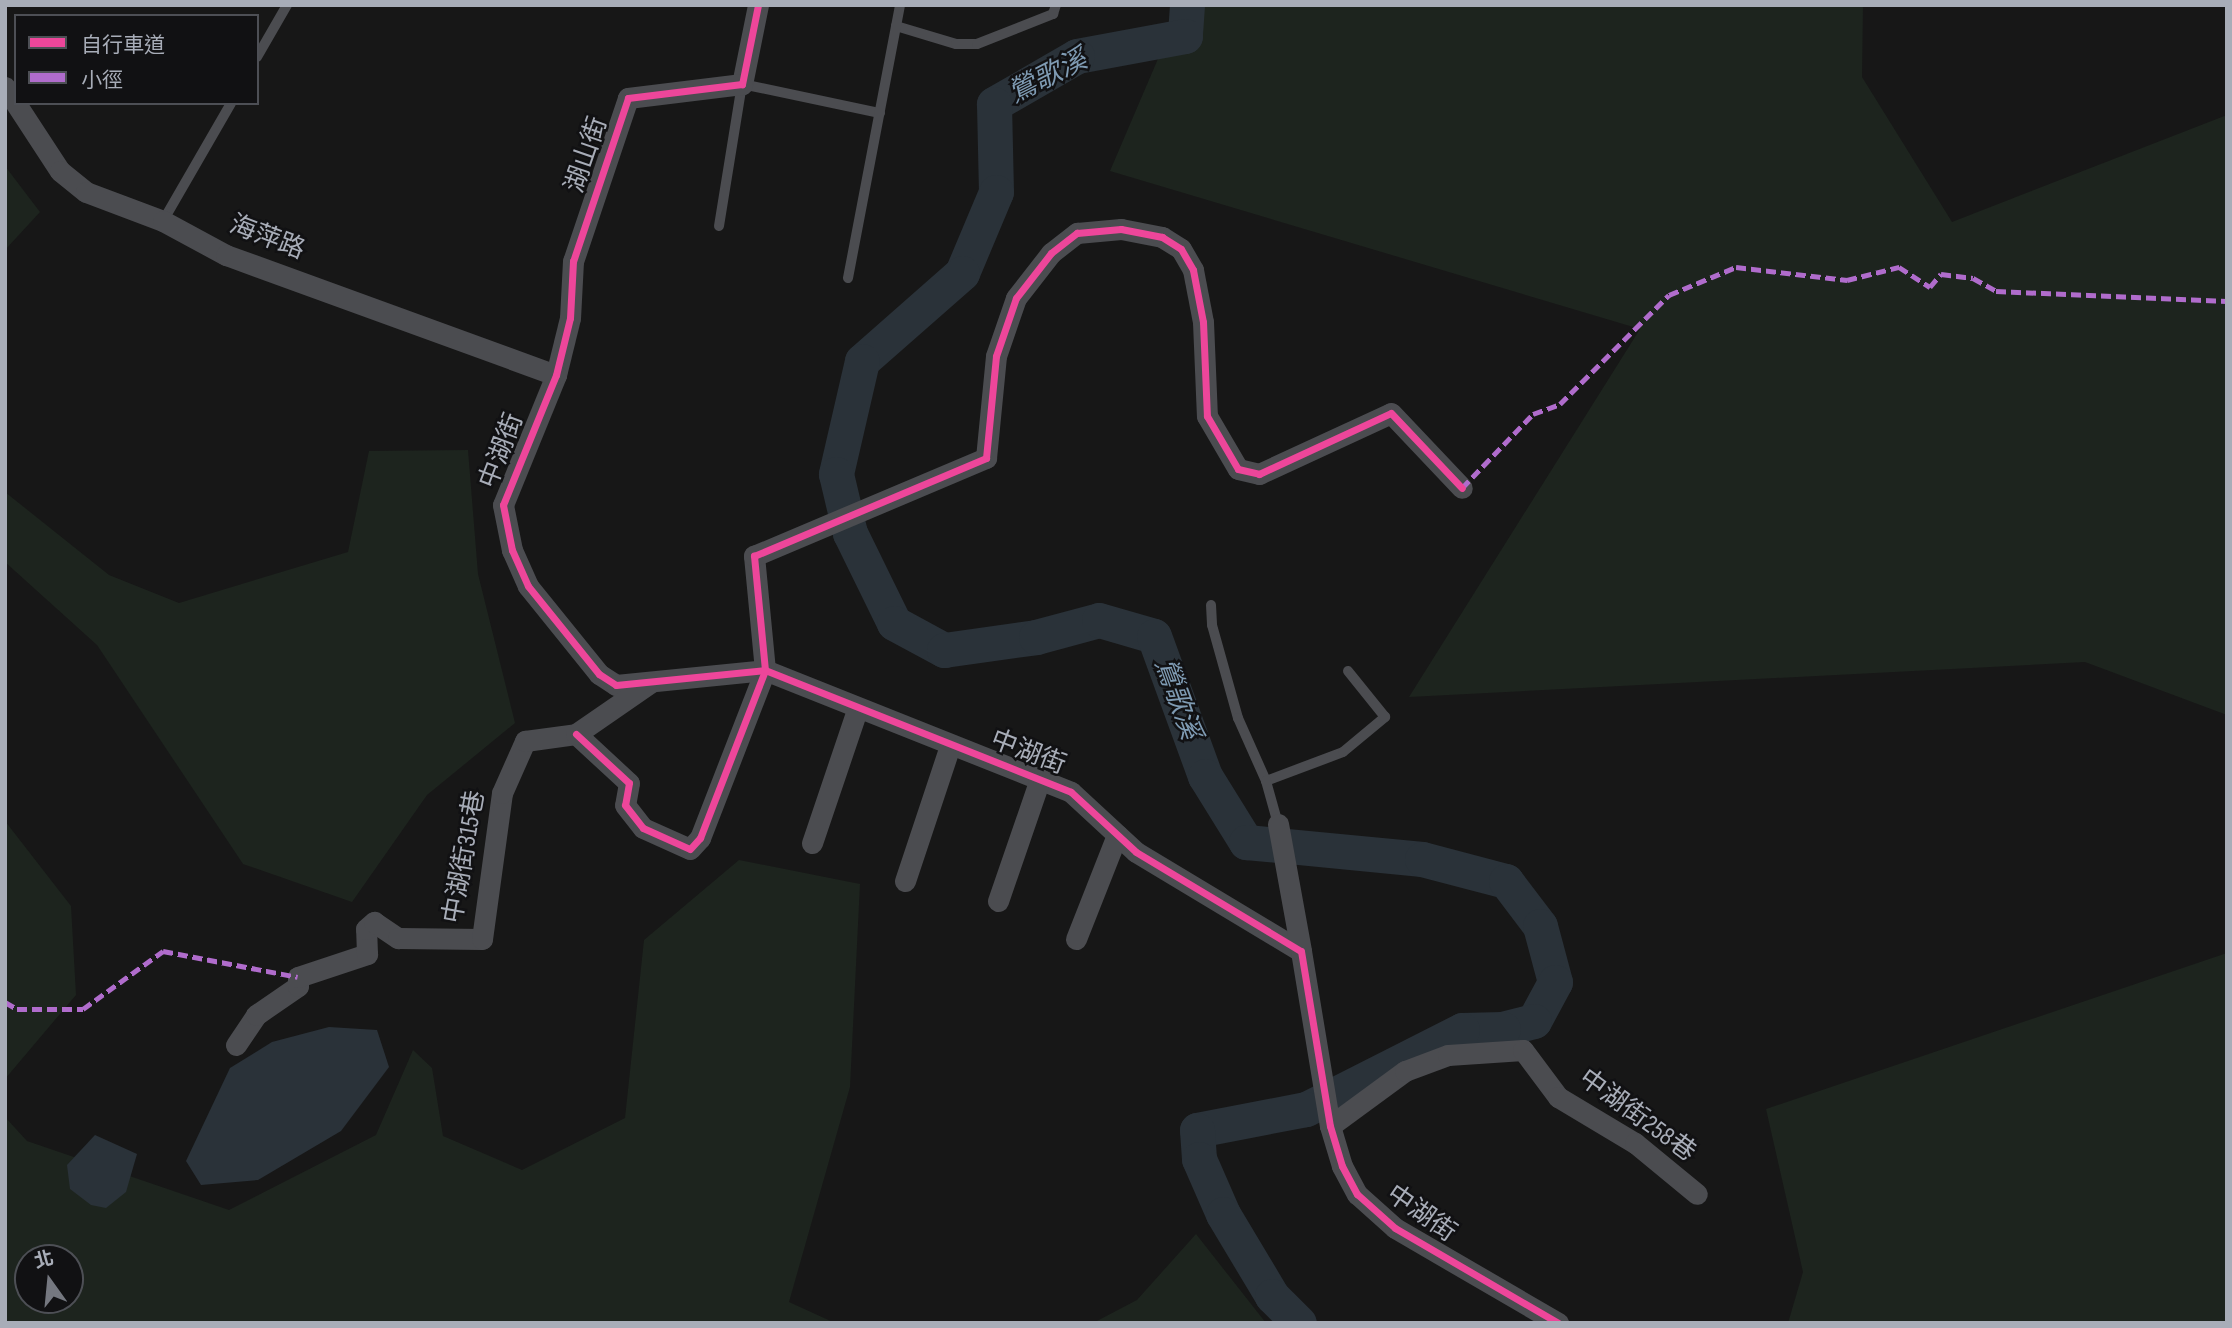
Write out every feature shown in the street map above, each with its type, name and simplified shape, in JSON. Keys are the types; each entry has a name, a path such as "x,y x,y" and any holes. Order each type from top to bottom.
{"street":[{"path":"742,84 758,5"},
{"name":"湖山街","path":"556,374 570,318 573,261 628,98 742,84"},
{"name":"海萍路","path":"17,105 60,171 86,192 163,221 226,255 556,374"},
{"path":"576,734 629,783 625,805 643,828 690,849 699,838 765,670 754,556 829,521 986,458 996,356 1024,285 1051,253 1077,233 1121,229 1162,237 1181,249 1193,270 1203,322 1207,416 1238,469 1259,474 1391,414 1462,488"},
{"name":"中湖街","path":"556,374 503,505 512,550 528,586 599,674 617,685 765,670 856,710 1071,792 1136,852 1301,951 1329,1119 1342,1166 1357,1194 1395,1228 1558,1323"},
{"name":"中湖街315巷","path":"236,1045 256,1015 298,986 298,977 367,954 366,929 374,922 398,938 482,939 502,793 526,741 576,734 650,682"},
{"path":"812,843 856,710"},
{"path":"905,881 950,746"},
{"path":"998,901 1040,779"},
{"path":"1278,824 1289,871 1301,951"},
{"path":"1076,939 1117,835"},
{"name":"中湖街258巷","path":"1329,1119 1426,1063 1472,1051 1523,1051 1559,1097 1634,1143 1697,1194"}],"lane":[{"path":"259,54 287,5"},
{"path":"848,278 900,5"},
{"path":"896,26 956,44 977,44 1053,15 1056,5"},
{"path":"719,226 742,84 880,113"},
{"path":"163,221 230,105"},
{"path":"1211,605 1212,625 1238,718 1266,781 1278,824"},
{"path":"1266,781 1343,752 1385,717 1348,671"}],"shaded area":[{"path":"1181,5 1863,5 1862,77 1952,222 2227,115 2227,715 2085,662 1409,697 1640,329 1110,171"},
{"path":"5,166 40,212 5,250"},
{"path":"468,450 478,574 515,723 427,795 352,902 243,864 97,645 5,562 5,492 109,575 179,603 348,552 369,451"},
{"path":"5,821 71,906 76,995 5,1079"},
{"path":"739,860 860,884 850,1087 789,1302 835,1323 5,1323 5,1117 27,1141 229,1210 376,1135 413,1050 432,1068 443,1136 522,1170 625,1118 644,940"},
{"path":"2227,953 2227,1323 1788,1323 1803,1272 1766,1109"},
{"path":"329,1027 377,1030 389,1067 341,1131 258,1180 201,1185 186,1161 230,1068 272,1042"},
{"path":"95,1135 137,1154 126,1192 106,1208 91,1205 70,1189 67,1165"},
{"path":"1196,1234 1266,1323 1093,1323 1137,1300"}],"waterway":[{"name":"鶯歌溪","path":"1187,5 1185,36 1077,56 994,104 996,192 962,273 862,361 836,474 850,533 894,623 944,650 1036,637 1099,620 1154,636 1205,776 1246,842 1422,859 1506,881 1540,926 1555,982 1534,1021 1503,1029 1462,1030 1306,1109 1197,1130 1199,1159 1223,1214 1272,1296 1299,1323"}],"marked path":[{"path":"1462,488 1533,414 1560,404 1669,295 1736,267 1847,280 1899,267 1930,287 1941,274 1973,278 1996,291 2227,301"},
{"path":"5,1002 17,1009 83,1009 163,951 298,977"}],"cycle path":[{"path":"758,5 742,84 628,98 573,261 570,318 556,375 503,505 512,550 528,586 599,674 616,685 765,670 1071,792 1136,852 1301,951 1330,1126 1342,1166 1357,1194 1395,1228 1558,1323"},
{"path":"576,734 629,783 625,805 643,828 690,849 700,838 765,670 754,556 986,458 996,356 1016,298 1051,253 1077,233 1121,229 1162,237 1181,249 1193,270 1203,322 1207,416 1238,469 1259,474 1391,413 1462,488"}]}
